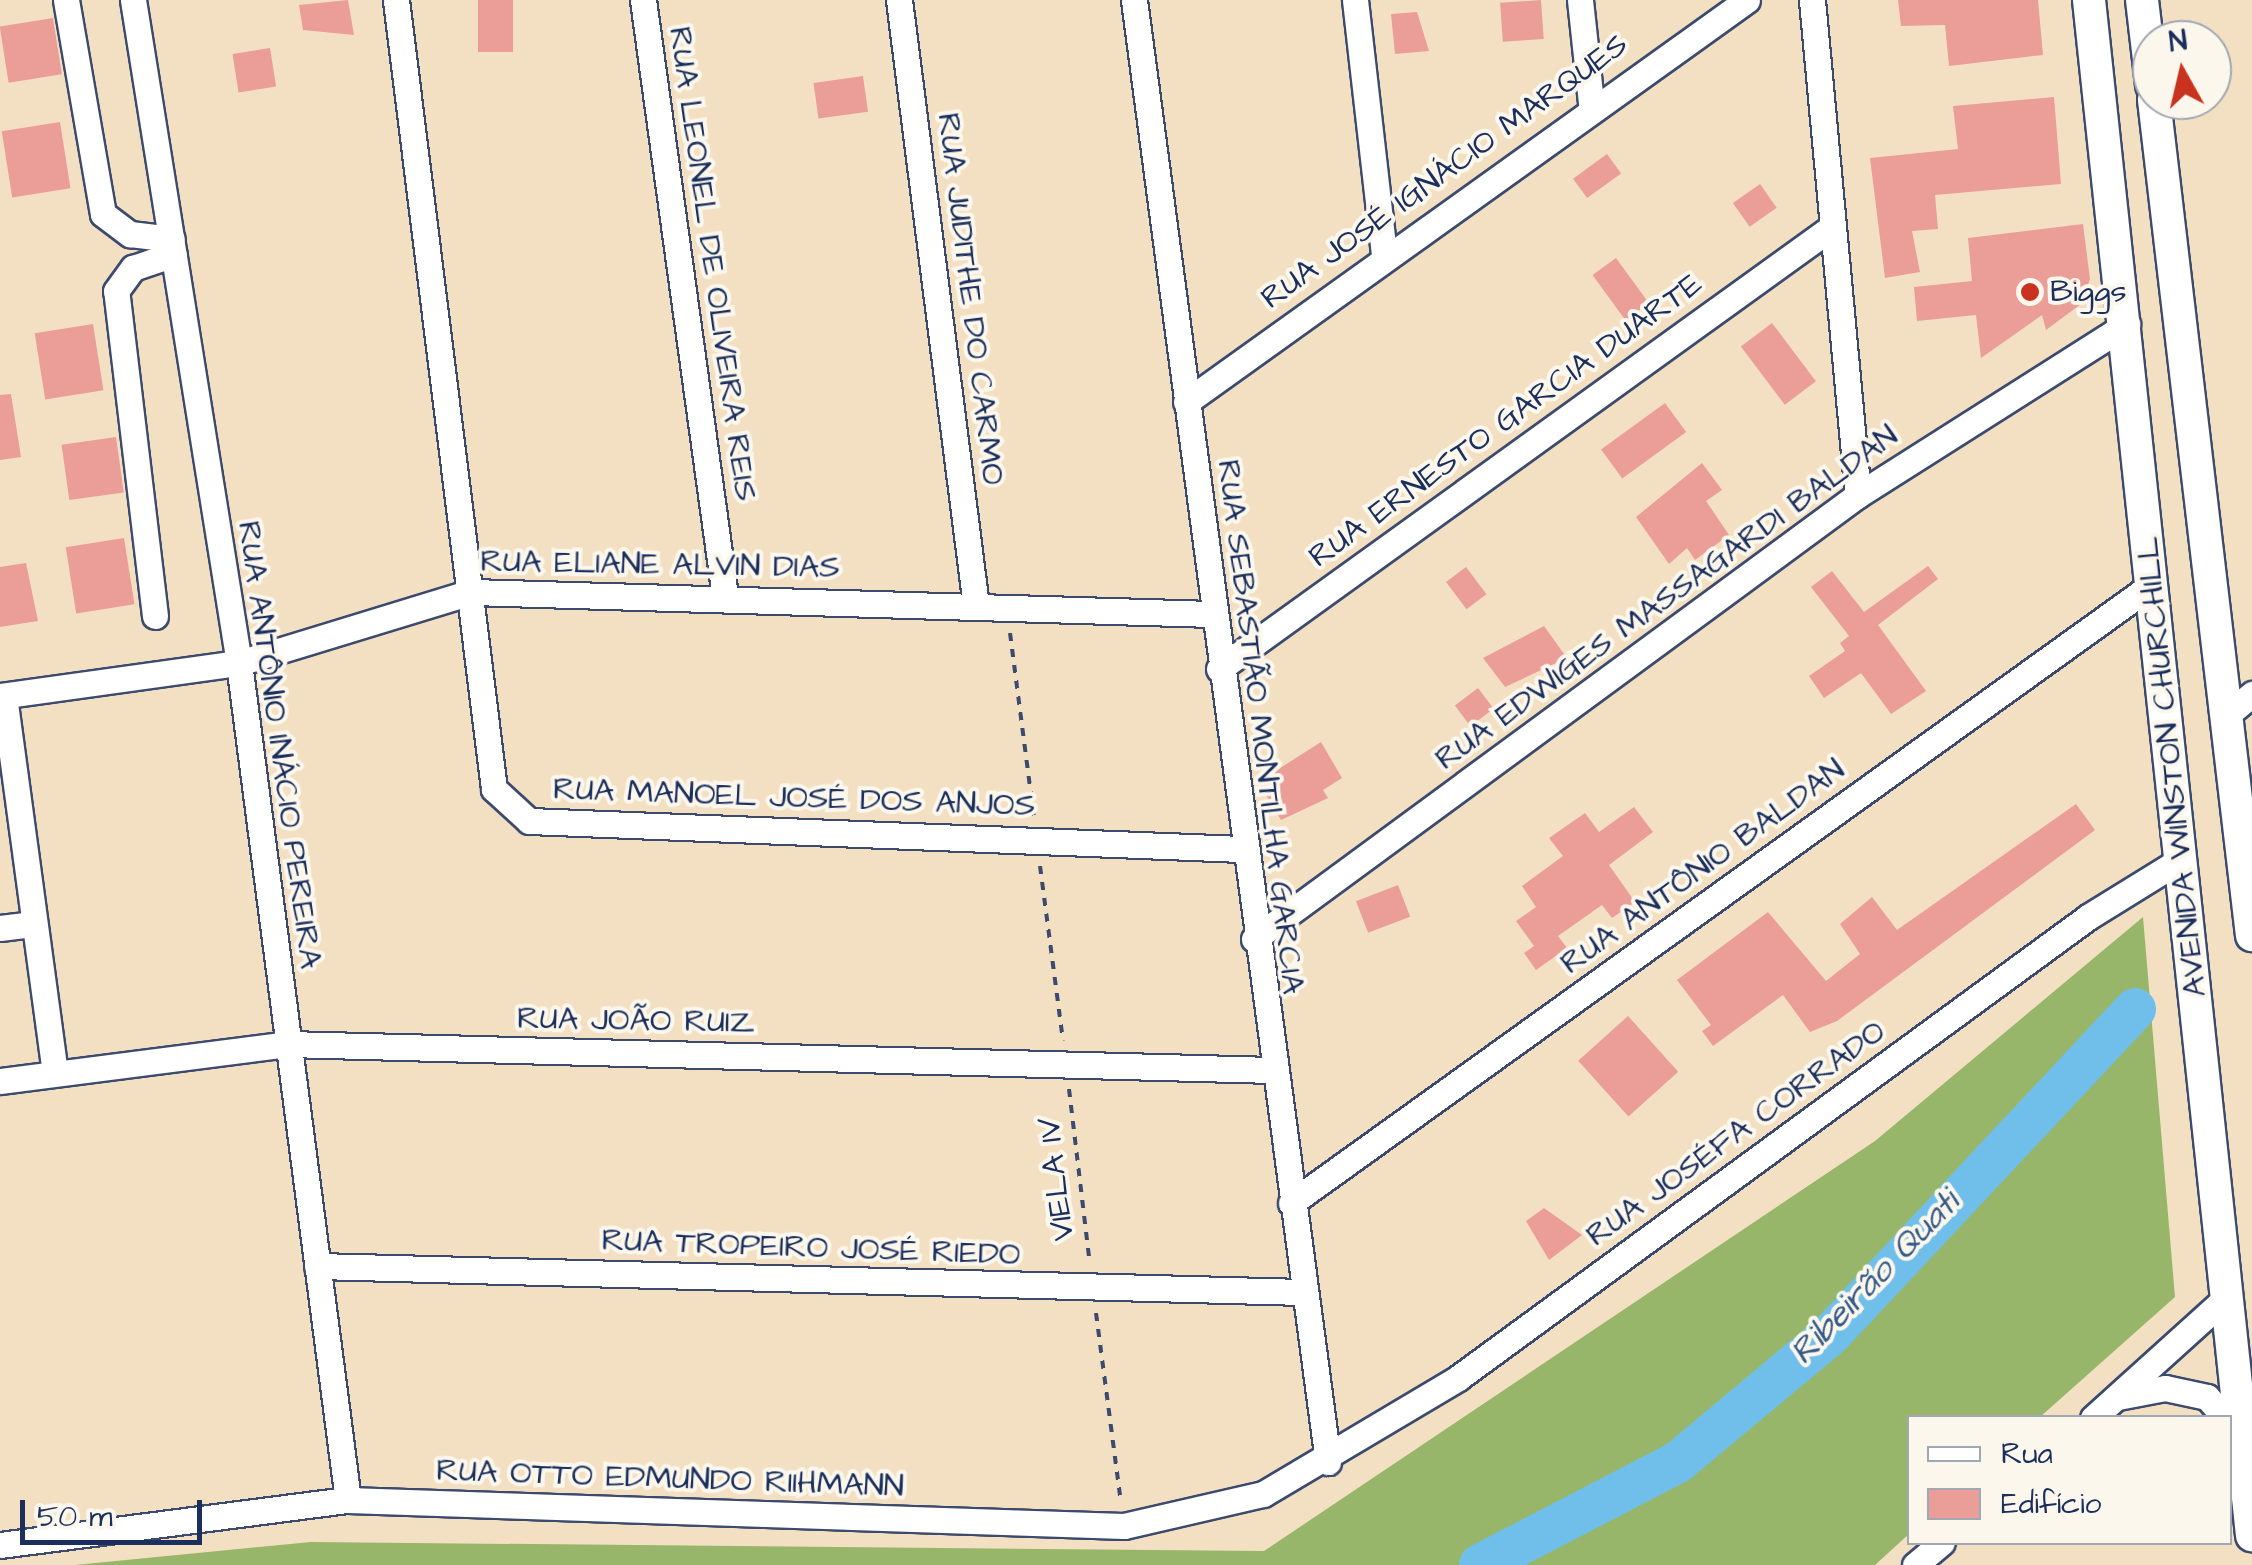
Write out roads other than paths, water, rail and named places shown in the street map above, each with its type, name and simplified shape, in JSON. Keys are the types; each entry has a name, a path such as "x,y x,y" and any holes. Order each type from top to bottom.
{"main road":[{"name":"AVENIDA WINSTON CHURCHILL","path":"2089,0 2227,1297 2232,1415"},
{"name":"AVENIDA WINSTON CHURCHILL","path":"2156,120 2252,936"},
{"path":"2126,324 2144,326 2183,361"},
{"name":"AVENIDA WINSTON CHURCHILL","path":"2232,1426 2252,1535"}],"street":[{"path":"66,0 103,214 130,234 173,247"},
{"name":"RUA ANTÔNIO INÁCIO PEREIRA","path":"134,0 239,663 348,1500"},
{"name":"RUA MANOEL JOSÉ DOS ANJOS","path":"396,0 494,788 528,821 1242,848"},
{"name":"RUA LEONEL DE OLIVEIRA REIS","path":"643,0 725,596"},
{"name":"RUA JUDITHE DO CARMO","path":"899,0 976,606"},
{"name":"RUA SEBASTIÃO MONTILHA GARCIA","path":"1134,0 1242,848 1328,1462"},
{"path":"1355,0 1384,254"},
{"path":"1580,0 1591,103"},
{"name":"RUA JOSÉ IGNÁCIO MARQUES","path":"1186,402 1591,103 1747,0"},
{"path":"1812,0 1858,495"},
{"name":"RUA ERNESTO GARCIA DUARTE","path":"1219,669 1832,227"},
{"path":"155,616 116,292 133,268 173,247"},
{"name":"RUA EDWIGES MASSAGARDI BALDAN","path":"1254,938 1858,495 2126,324"},
{"name":"RUA ANTÔNIO BALDAN","path":"1291,1203 2154,584"},
{"name":"RUA ELIANE ALVIN DIAS","path":"2,696 239,663 472,592 725,596 1211,614"},
{"path":"2226,716 2252,694"},
{"path":"2,696 54,1073"},
{"name":"RUA JOSÉFA CORRADO","path":"1328,1462 2182,859"},
{"path":"0,928 34,924"},
{"name":"RUA JOÃO RUIZ","path":"0,1081 287,1044 1272,1070"},
{"name":"RUA TROPEIRO JOSÉ RIEDO","path":"316,1266 1303,1292"},
{"path":"2096,1415 2227,1297"},
{"path":"2118,1396 2165,1388 2207,1397 2223,1415"},
{"name":"RUA OTTO EDMUNDO RIIHMANN","path":"0,1544 348,1500 1124,1526 1264,1494 1328,1462"},
{"path":"1914,1565 1938,1545"}],"waterway":[{"name":"Ribeirão Quati","path":"1480,1565 1678,1462 1831,1334 2135,1009"}],"place":[{"name":"Biggs","path":"2030,292"}]}
